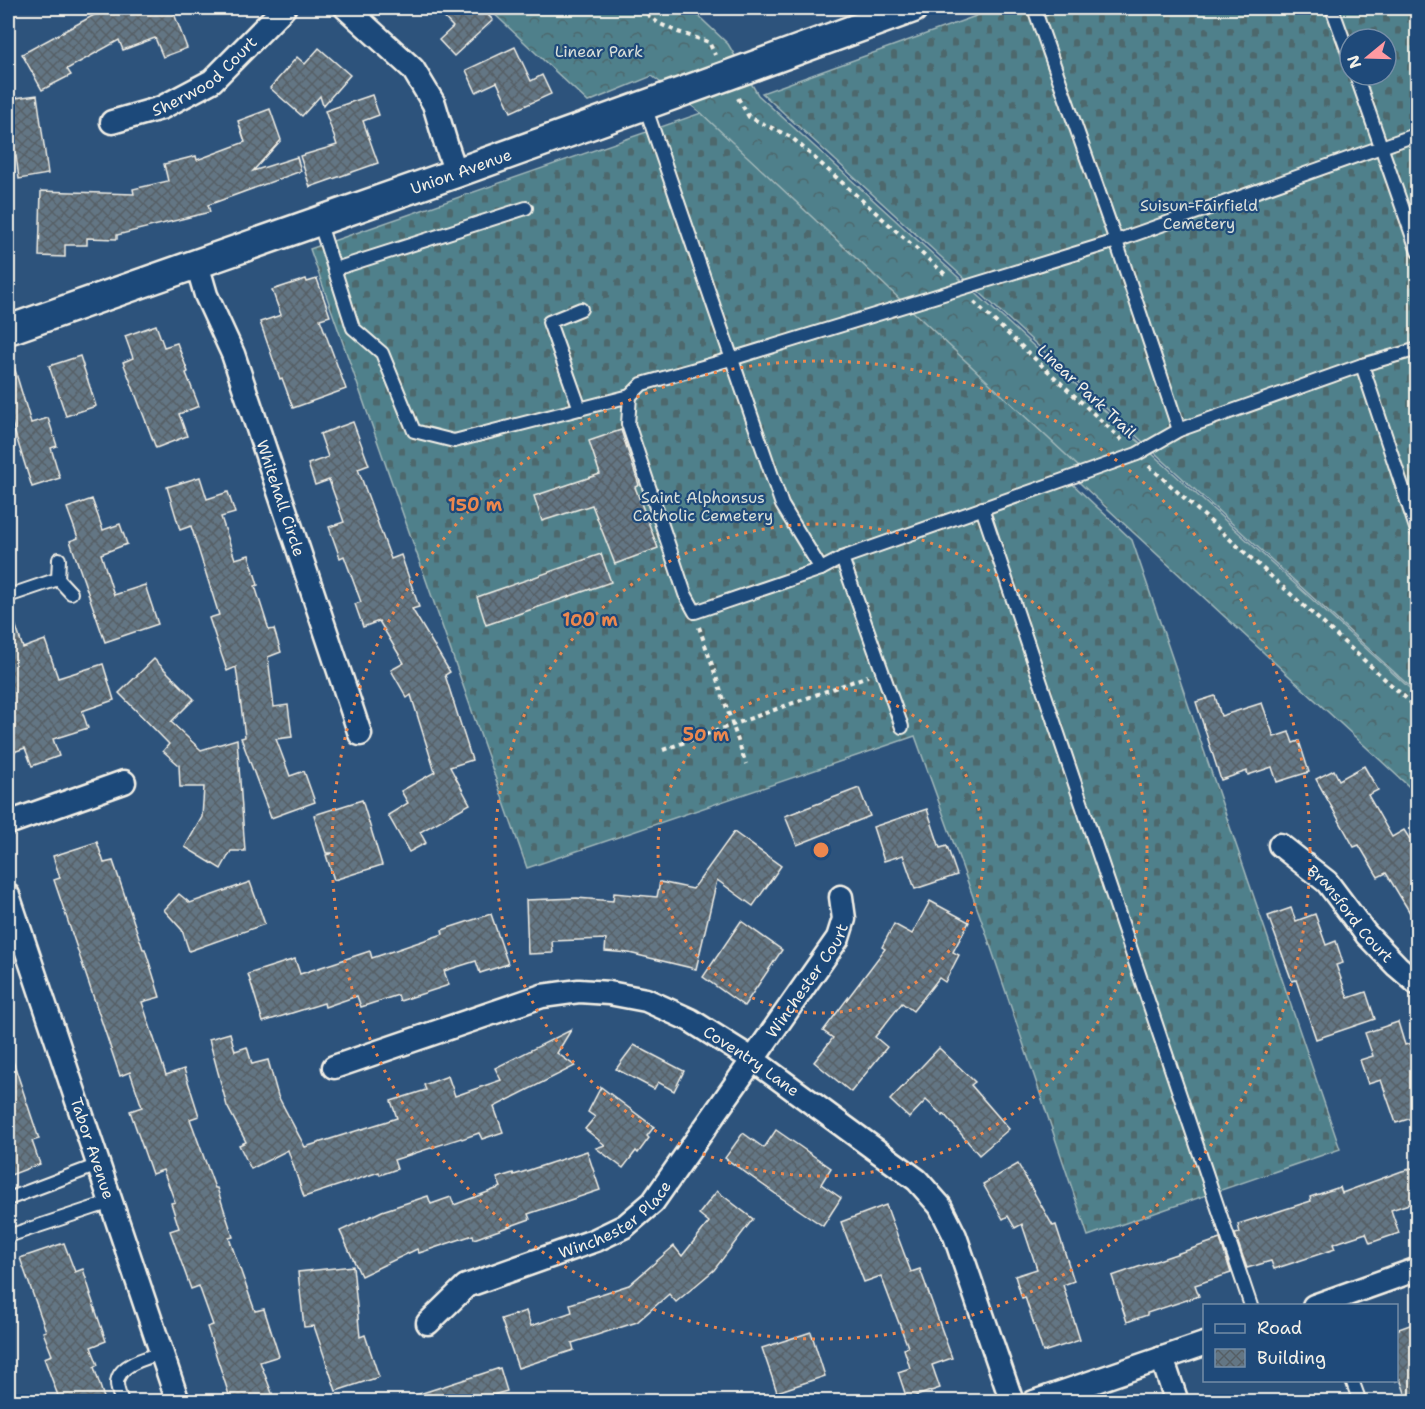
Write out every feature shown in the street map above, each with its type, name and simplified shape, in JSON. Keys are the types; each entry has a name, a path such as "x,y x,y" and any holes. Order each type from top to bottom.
{"street":[{"name":"Sherwood Court","path":"112,122 161,108 212,81 284,8"},
{"path":"346,8 413,69 434,104 456,173"},
{"name":"Union Avenue","path":"8,330 645,106 852,18 913,8"},
{"name":"Whitehall Circle","path":"197,264 206,295 233,354 360,734"},
{"path":"8,823 124,782"},
{"name":"Bransford Court","path":"1280,845 1327,882 1366,934 1418,984"},
{"name":"Winchester Court","path":"752,1059 838,938 844,919 841,897"},
{"name":"Tabor Avenue","path":"9,903 111,1202 175,1401"},
{"name":"Coventry Lane","path":"334,1067 542,996 579,991 609,993 646,1000 690,1020 752,1059 917,1180 940,1206 955,1236 1012,1401"},
{"name":"Winchester Place","path":"428,1323 466,1286 596,1240 625,1226 652,1202 752,1059"},
{"path":"1321,1304 1418,1269"},
{"path":"1034,1401 1203,1344"},
{"path":"1162,1358 1177,1401"}],"lane":[{"path":"1045,8 1035,11 1179,429"},
{"path":"1332,8 1339,27"},
{"path":"1360,87 1418,252"},
{"path":"645,106 782,505 821,569"},
{"path":"320,221 353,328 382,353 414,431 454,441 630,396 642,384 1116,241 1418,134"},
{"path":"335,269 526,208"},
{"path":"580,409 549,322 581,309"},
{"path":"630,396 628,424 684,594 695,612 821,569 842,558 982,507 1137,454 1179,429 1362,365 1418,349"},
{"path":"1362,365 1418,534"},
{"path":"982,507 1251,1304"},
{"path":"842,558 902,728"},
{"path":"59,559 58,579 71,593"},
{"path":"8,596 58,579"},
{"path":"8,1199 98,1165"},
{"path":"8,1236 111,1202"},
{"path":"122,1401 117,1381 126,1366 161,1353"},
{"path":"1353,1382 1360,1401"}],"path":[{"path":"640,8 658,24 709,42 716,59"},
{"name":"Linear Park Trail","path":"738,98 749,117 791,137 1418,709"},
{"path":"695,612 746,764"},
{"path":"663,750 882,671"}],"green space":[{"name":"Linear Park","path":"488,8 690,8 728,44 758,95 1417,695 1417,794 1083,486 701,113 652,76 588,102"},
{"name":"Suisun-Fairfield Cemetery","path":"998,8 1417,8 1417,693 762,93"},
{"name":"Saint Alphonsus Catholic Cemetery","path":"701,113 1079,467 1062,474 1132,540 1340,1149 1088,1236 985,930 915,736 527,868 310,249"}],"building":[{"path":"107,8 172,8 187,48 163,57 155,38 123,50 119,40 67,69 71,75 42,90 22,54"},
{"path":"435,8 481,8 493,20 454,56 439,40 453,27"},
{"path":"515,47 531,81 542,75 551,94 511,112 497,82 476,92 466,70"},
{"path":"319,48 350,75 323,106 320,96 302,116 270,88 297,57 305,64"},
{"path":"37,95 48,174 19,179 16,156 8,158 8,99"},
{"path":"372,95 379,115 363,121 378,163 310,187 300,156 337,145 325,111"},
{"path":"270,109 281,140 253,171 297,157 301,171 208,205 210,212 117,235 117,239 87,238 87,245 65,245 65,257 39,256 41,191 134,194 133,189 168,181 164,164 196,156 197,160 245,142 238,121"},
{"path":"306,279 307,282 317,279 330,316 320,319 346,389 293,408 260,322 281,315 272,290"},
{"path":"156,325 164,347 177,343 199,406 179,414 187,436 156,448 123,362 133,358 125,336"},
{"path":"80,356 96,406 66,416 49,366"},
{"path":"12,360 31,423 48,418 57,446 51,448 60,478 32,487 8,411 8,361"},
{"path":"353,422 369,465 358,469 391,559 401,555 419,607 412,609 450,672 445,675 472,760 450,767 470,804 420,832 426,843 409,852 388,815 408,803 401,791 435,772 411,695 407,698 391,670 404,663 379,621 363,627 355,604 361,602 344,556 340,558 329,527 344,522 329,480 315,485 308,464 328,457 320,434"},
{"path":"621,430 639,485 635,487 658,548 615,564 592,505 542,521 534,496 600,474 589,441"},
{"path":"200,477 207,499 228,492 235,513 221,517 235,559 249,555 258,585 255,586 269,630 274,629 281,652 268,657 274,707 288,705 292,737 276,739 290,776 304,771 315,802 271,818 241,738 245,737 236,667 227,671 209,618 219,615 191,526 180,530 167,487"},
{"path":"92,499 103,530 120,524 127,544 101,554 114,595 145,585 158,624 105,642 70,541 78,538 67,508"},
{"path":"601,554 611,582 486,625 477,597"},
{"path":"11,611 23,648 45,640 58,678 103,664 114,700 82,711 88,728 53,739 59,756 32,766 25,748 8,754 8,612"},
{"path":"154,659 194,699 171,722 201,750 237,739 245,851 231,851 221,869 185,847 202,817 204,787 180,787 179,765 163,751 169,744 119,693"},
{"path":"1215,696 1221,716 1262,703 1274,737 1289,732 1293,743 1299,741 1309,772 1277,782 1272,767 1248,775 1247,771 1221,780 1196,702"},
{"path":"1364,766 1378,790 1368,795 1392,837 1404,830 1418,852 1418,926 1386,873 1378,877 1359,845 1354,847 1316,779 1334,770 1339,780"},
{"path":"859,788 870,816 797,845 785,816"},
{"path":"362,800 382,865 334,880 326,855 333,853 326,853 314,815"},
{"path":"927,809 940,848 947,846 957,875 915,889 903,855 884,861 873,827"},
{"path":"734,832 781,866 753,906 717,880 696,969 629,953 605,951 606,939 552,941 553,953 528,954 526,900 577,898 613,901 614,893 657,897 660,882 693,889"},
{"path":"97,842 104,863 113,861 160,997 142,1002 166,1075 184,1069 199,1116 190,1119 215,1188 217,1188 233,1237 229,1238 255,1311 264,1309 279,1356 260,1362 275,1401 231,1401 207,1327 213,1325 199,1286 191,1289 170,1231 179,1228 171,1203 175,1202 163,1170 152,1174 130,1111 142,1107 130,1072 120,1076 54,880 60,878 53,856"},
{"path":"250,882 265,924 189,951 182,930 164,910 179,894 190,903"},
{"path":"930,901 969,922 953,952 959,955 945,982 939,978 913,1011 902,1003 875,1037 887,1047 851,1092 814,1062 833,1038 823,1031 885,949 882,947 894,924 912,934"},
{"path":"1291,908 1296,921 1315,914 1326,945 1336,941 1343,963 1336,965 1348,998 1366,992 1375,1019 1316,1039 1296,980 1292,981 1268,916"},
{"path":"491,914 508,964 480,973 476,961 444,971 449,985 400,1001 398,995 361,1007 357,996 325,1007 324,1003 263,1022 248,974 295,959 300,974 370,951 372,958 443,934 442,930"},
{"path":"741,921 782,950 744,1006 703,977"},
{"path":"1398,1022 1405,1045 1418,1041 1418,1116 1396,1123 1381,1080 1368,1084 1360,1060 1373,1056 1365,1033"},
{"path":"571,1030 557,1053 575,1066 494,1107 503,1132 482,1139 479,1133 461,1138 394,1160 397,1169 380,1175 379,1172 304,1197 288,1150 251,1169 239,1145 246,1142 227,1106 209,1039 230,1033 235,1051 247,1047 252,1064 268,1060 278,1096 305,1147 397,1118 391,1101 426,1090 424,1085 448,1076 455,1096 501,1080 495,1068"},
{"path":"634,1045 684,1071 674,1091 658,1082 654,1089 616,1069"},
{"path":"939,1048 975,1082 971,1085 1009,1129 979,1155 944,1114 943,1116 926,1100 909,1118 890,1100"},
{"path":"8,1055 11,1055 39,1139 32,1141 40,1164 8,1176"},
{"path":"601,1087 654,1127 638,1153 636,1151 623,1168 596,1148 605,1145 585,1129 595,1117 588,1112"},
{"path":"776,1130 831,1168 821,1184 841,1198 823,1226 725,1158 743,1133 764,1148"},
{"path":"587,1151 600,1190 528,1214 530,1219 474,1239 473,1235 419,1253 417,1249 361,1276 340,1231 382,1211 428,1196 431,1204 451,1197 454,1205 501,1187 497,1178 513,1173 514,1175"},
{"path":"1018,1164 1053,1226 1056,1225 1074,1281 1063,1285 1080,1340 1043,1352 1025,1297 1022,1298 1015,1276 1037,1269 1022,1224 1015,1228 1008,1216 1003,1219 983,1184"},
{"path":"1418,1167 1418,1201 1391,1210 1399,1233 1370,1243 1366,1233 1333,1244 1335,1249 1274,1269 1271,1261 1247,1268 1235,1234 1240,1233 1238,1224 1311,1201 1310,1197 1340,1187 1342,1193"},
{"path":"717,1191 753,1219 714,1270 676,1302 669,1294 637,1322 572,1343 574,1350 518,1368 501,1319 526,1311 531,1326 572,1312 570,1304 629,1285 674,1246 682,1256 709,1222 699,1214"},
{"path":"886,1205 911,1272 920,1269 952,1358 932,1365 940,1388 907,1399 898,1372 910,1368 904,1349 908,1347 881,1276 864,1282 841,1222"},
{"path":"1220,1239 1231,1273 1195,1285 1199,1296 1127,1322 1112,1276"},
{"path":"64,1243 75,1272 83,1269 106,1341 91,1347 98,1365 94,1367 105,1401 60,1401 44,1358 52,1355 43,1332 46,1331 20,1258"},
{"path":"353,1266 360,1337 365,1335 379,1377 336,1391 314,1326 304,1327 298,1272"},
{"path":"1418,1322 1418,1401 1408,1401 1400,1379 1398,1380 1398,1329"},
{"path":"811,1332 825,1376 777,1392 762,1348"},
{"path":"500,1368 507,1391 473,1401 408,1401 407,1398"}]}
